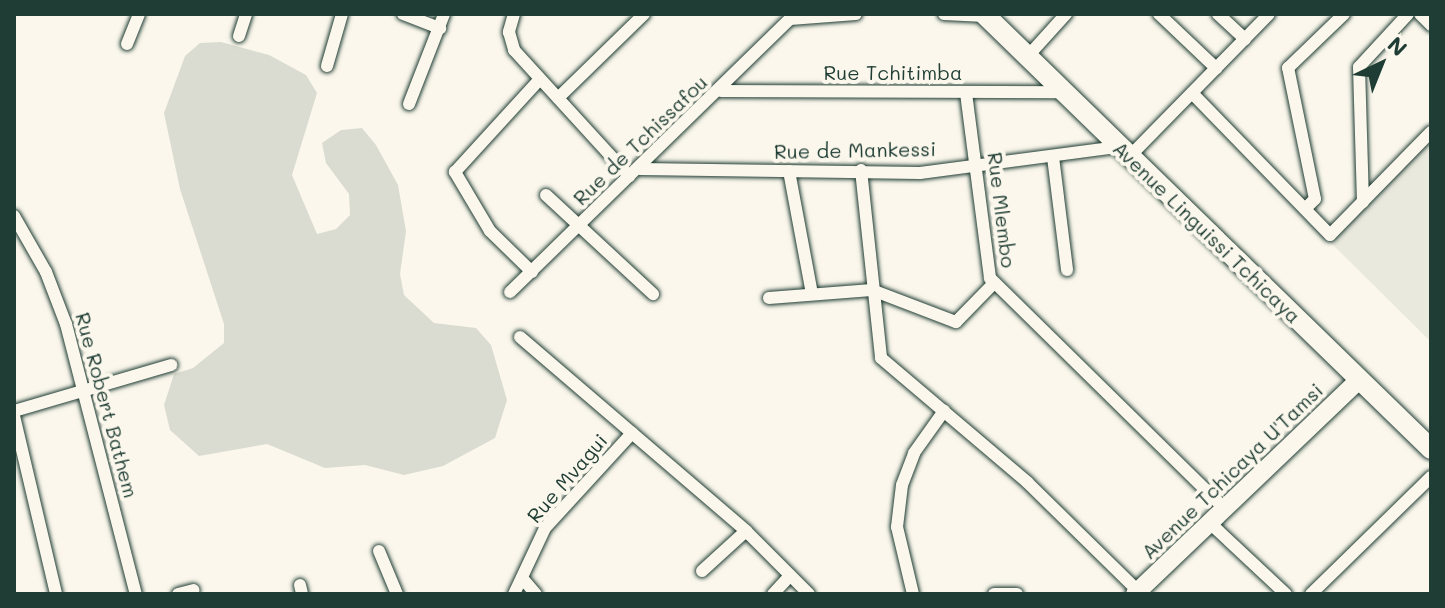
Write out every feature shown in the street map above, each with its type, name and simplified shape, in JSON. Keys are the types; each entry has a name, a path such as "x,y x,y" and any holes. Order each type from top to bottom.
{"main road":[{"name":"Avenue Linguissi Tchicaya","path":"984,15 1431,449"}],"street":[{"path":"127,44 139,14"},
{"path":"239,36 246,14"},
{"path":"327,66 342,14"},
{"path":"403,14 440,28"},
{"path":"409,104 444,14"},
{"path":"514,14 510,42 539,80 634,172"},
{"path":"558,98 644,14"},
{"path":"792,16 856,14"},
{"path":"944,14 984,15"},
{"path":"1028,56 1066,14"},
{"path":"1159,14 1216,68"},
{"path":"1218,14 1245,39"},
{"path":"1124,152 1192,93 1269,14"},
{"path":"1305,209 1315,199 1288,68 1344,14"},
{"path":"1363,202 1359,67 1408,14"},
{"path":"1420,14 1431,25"},
{"name":"Rue de Tchissafou","path":"510,292 721,91 792,16"},
{"path":"532,272 490,231 455,172 539,80"},
{"name":"Rue Tchitimba","path":"721,91 1064,92"},
{"name":"Rue Mlembo","path":"966,93 977,165 984,256 994,283 1224,508"},
{"path":"1192,93 1330,235 1431,132"},
{"name":"Rue de Mankessi","path":"634,172 861,170 920,173 1124,152"},
{"path":"1053,157 1067,270"},
{"path":"861,170 881,358 1085,536 1136,593"},
{"path":"789,171 812,294"},
{"path":"546,195 653,294"},
{"name":"Rue Robert Bathem","path":"14,216 25,232 61,311 136,594"},
{"path":"769,298 872,290 956,322 994,283"},
{"path":"520,337 746,531 809,594"},
{"path":"56,594 14,414 171,365"},
{"name":"Avenue Tchicaya U'Tamsi","path":"1136,593 1359,380"},
{"path":"913,594 897,527 902,485 914,453 944,411"},
{"name":"Rue Mvagui","path":"514,594 545,528 632,433"},
{"path":"1311,594 1431,477"},
{"path":"1210,523 1286,594"},
{"path":"702,571 746,531"},
{"path":"379,551 397,594"},
{"path":"773,594 790,576"},
{"path":"522,578 536,594"},
{"path":"178,594 194,590"},
{"path":"994,594 1017,594"}],"shaded area":[{"path":"221,42 269,55 306,75 317,93 292,175 317,234 336,229 350,215 349,194 326,163 322,143 341,130 362,128 376,145 398,185 406,231 400,274 404,295 434,323 476,328 491,345 507,400 495,438 443,466 404,475 365,465 325,468 267,444 199,456 170,430 164,405 174,374 193,368 224,343 224,324 180,189 164,113 185,56 200,43"},
{"path":"1431,139 1431,342 1329,241"}]}
